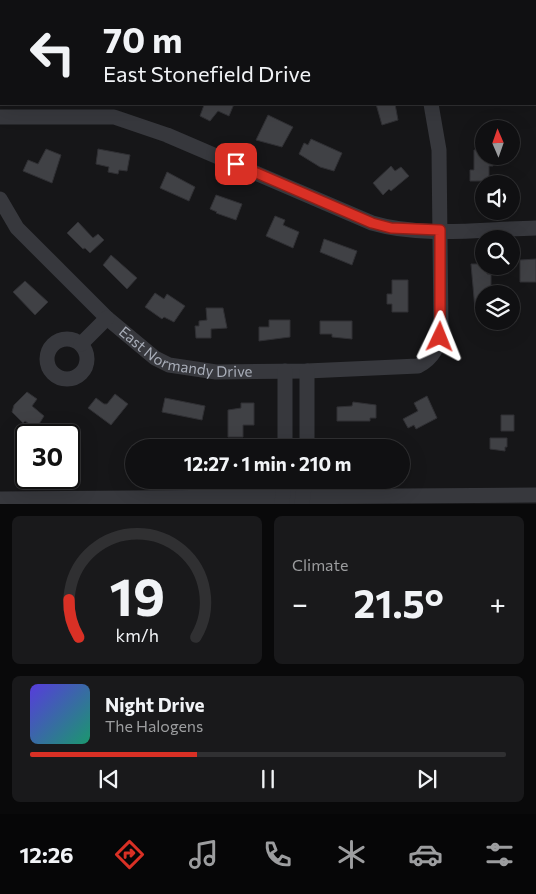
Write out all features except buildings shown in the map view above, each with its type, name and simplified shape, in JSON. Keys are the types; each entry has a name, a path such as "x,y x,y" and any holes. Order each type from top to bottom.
{"street":[{"path":"431,105 439,150 440,230"},
{"path":"0,117 114,117 167,135 372,223 391,228 440,230 536,228"},
{"name":"East Normandy Drive","path":"0,199 17,228 107,318 155,358 169,365 216,372 410,368 423,364 430,358 438,344 441,327 440,230"},
{"path":"81,344 107,318"},
{"path":"285,371 285,439"},
{"path":"306,371 307,439"},
{"path":"0,499 500,500 520,499 536,494"}],"route":[{"path":"236,164 372,223 406,230 440,230 440,337"}]}
